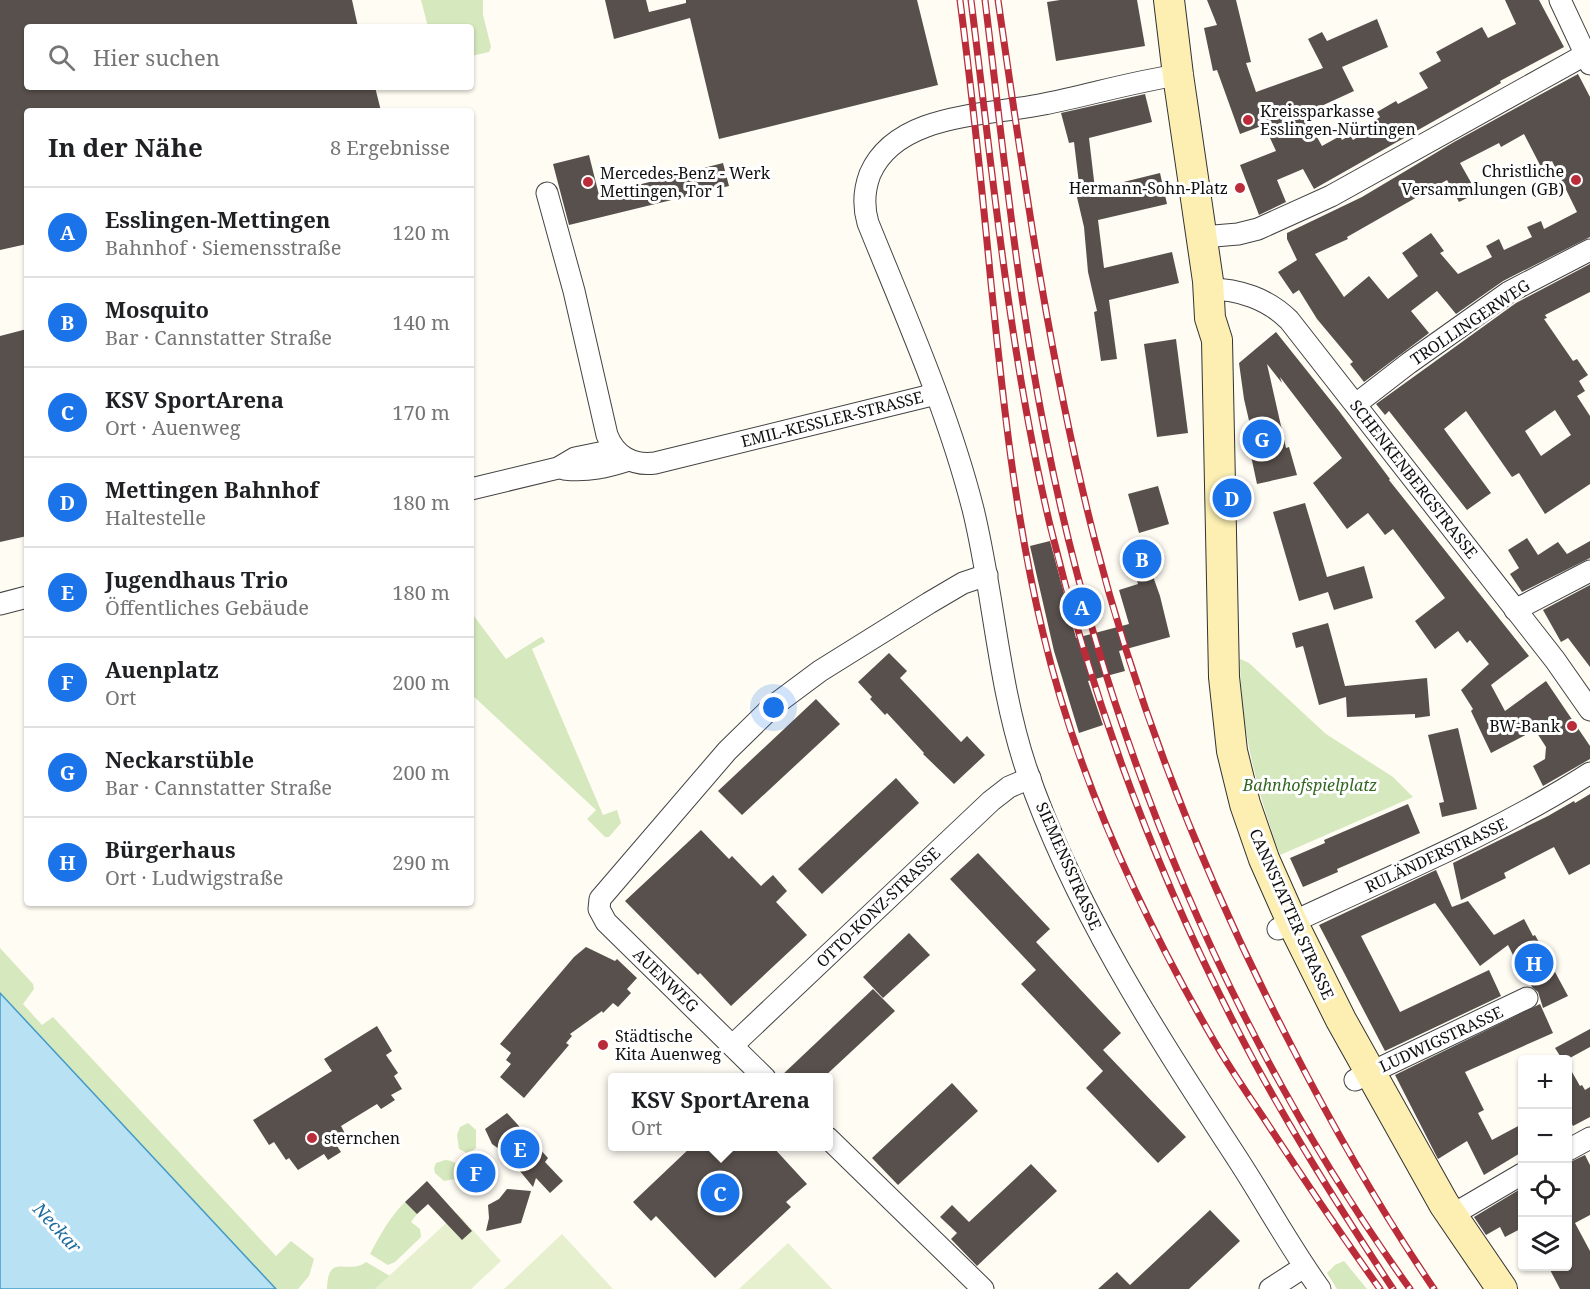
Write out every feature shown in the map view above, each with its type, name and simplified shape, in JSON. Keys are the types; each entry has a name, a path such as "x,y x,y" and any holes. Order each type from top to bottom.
{"main road":[{"name":"CANNSTATTER STRASSE","path":"1169,0 1210,304 1202,343 1207,656 1213,730 1222,782 1235,826 1426,1202 1450,1242 1484,1289"},
{"name":"CANNSTATTER STRASSE","path":"1363,1076 1502,1289"}],"street":[{"path":"1202,237 1238,234 1258,229 1331,196 1588,57 1560,0"},
{"name":"EMIL-KESSLER-STRASSE","path":"474,488 558,468 575,458 622,455 644,464 661,462 936,394 865,215 864,200 867,185 872,169 883,153 897,140 929,124 1028,108 1145,80 1178,75"},
{"path":"548,193 607,435 622,455"},
{"name":"TROLLINGERWEG","path":"1356,404 1509,292 1590,250"},
{"name":"SCHENKENBERGSTRASSE","path":"1210,304 1228,290 1242,292 1271,305 1282,313 1356,404 1590,710"},
{"name":"SIEMENSSTRASSE","path":"936,394 967,488 987,575 1002,674 1020,748 1072,882 1107,948 1304,1267 1320,1289"},
{"path":"1515,610 1590,571"},
{"name":"AUENWEG","path":"761,1073 606,922 598,904 603,894 645,849 721,758 773,706 820,671 929,603 963,583 987,575"},
{"path":"0,604 24,598"},
{"name":"RULÄNDERSTRASSE","path":"1285,925 1483,834 1554,796 1590,773"},
{"name":"OTTO-KONZ-STRASSE","path":"733,1045 991,801 1009,787 1030,778"},
{"name":"LUDWIGSTRASSE","path":"1363,1076 1527,998"},
{"path":"1572,1148 1590,1138"},
{"path":"833,1143 983,1289"},
{"path":"1452,1215 1518,1176"},
{"path":"1270,1289 1304,1267"}],"green space":[{"path":"421,0 483,0 483,15 491,47 489,52 474,55 474,24 427,24"},
{"path":"474,616 506,659 541,637 543,638 545,642 532,649 603,815 617,810 621,823 609,837 605,837 587,819 596,810 474,697"},
{"name":"Bahnhofspielplatz","path":"1240,659 1249,663 1326,734 1393,777 1413,797 1280,855 1251,758 1243,710"},
{"path":"0,948 33,984 34,989 23,1004 42,1025 53,1017 276,1256 291,1241 314,1259 309,1276 298,1289 276,1289 0,993"},
{"path":"468,1123 476,1130 476,1148 468,1154 459,1149 457,1135 460,1127"},
{"path":"445,1160 454,1162 457,1166 459,1175 455,1179 444,1181 435,1173 436,1163"},
{"path":"405,1202 417,1214 411,1222 420,1229 421,1237 395,1262 388,1265 370,1254 390,1220"},
{"path":"457,1213 501,1261 471,1289 375,1289"},
{"path":"562,1234 613,1289 504,1289"},
{"path":"788,1243 832,1289 739,1289"},
{"path":"1344,1261 1367,1289 1337,1289 1327,1273 1335,1265"},
{"path":"366,1262 390,1276 375,1289 327,1289 328,1278 335,1267 359,1266"}],"water":[{"name":"Neckar","path":"0,993 276,1289 0,1289"}],"building":[{"path":"0,0 352,0 357,24 24,24 24,90 376,90 380,108 24,108 24,245 0,250"},
{"path":"605,0 646,0 649,12 686,3 686,0 917,0 938,85 719,139 690,18 614,39"},
{"path":"1137,0 1145,46 1056,61 1047,2"},
{"path":"1207,0 1236,0 1251,62 1246,63 1256,92 1323,68 1308,39 1322,32 1327,41 1377,19 1388,47 1342,67 1354,91 1304,114 1322,146 1340,136 1342,140 1350,135 1353,140 1376,125 1374,121 1380,117 1377,112 1396,101 1398,104 1428,88 1419,73 1441,61 1436,52 1482,27 1488,38 1516,24 1505,0 1539,0 1564,47 1500,81 1501,83 1314,189 1303,169 1277,180 1286,202 1259,215 1240,165 1276,151 1264,125 1240,134 1217,70 1213,71 1204,28 1217,25"},
{"path":"1578,74 1590,97 1590,237 1503,281 1456,314 1437,291 1411,311 1429,333 1364,382 1350,364 1353,362 1317,319 1299,290 1293,294 1278,272 1297,260 1287,239 1287,233 1362,197 1454,142","holes":["1524,134 1541,167 1552,161 1577,212 1544,229 1541,221 1527,227 1532,237 1504,250 1499,239 1486,246 1492,257 1458,274 1440,253 1444,251 1431,233 1402,253 1418,276 1388,299 1369,276 1344,297 1315,254 1348,239 1347,237 1447,180 1459,202 1477,193 1460,163 1499,143 1501,147"]},
{"path":"1145,94 1152,122 1089,138 1095,189 1160,173 1167,204 1098,220 1104,268 1172,252 1179,283 1109,300 1117,359 1101,361 1094,312 1097,311 1088,272 1084,227 1076,193 1080,192 1074,142 1069,143 1061,113"},
{"path":"589,155 599,195 723,163 729,186 569,225 553,164"},
{"path":"1590,264 1590,292 1545,315 1547,318 1544,319 1573,361 1577,359 1588,375 1579,381 1585,391 1577,396 1590,416 1590,484 1545,514 1519,473 1512,477 1466,411 1444,429 1491,493 1467,510 1389,411 1385,415 1376,404 1516,303","holes":["1555,410 1571,435 1541,456 1525,431"]},
{"path":"24,330 24,537 0,542 0,336"},
{"path":"1276,332 1339,411 1389,480 1529,656 1491,685 1505,711 1546,681 1590,746 1590,759 1543,786 1533,766 1545,759 1546,747 1535,730 1491,753 1471,711 1473,709 1461,690 1489,664 1470,640 1467,643 1458,631 1435,649 1415,621 1445,598 1393,529 1385,535 1368,513 1347,529 1313,483 1342,458 1280,377 1282,383 1267,364 1286,448 1289,447 1297,475 1257,484 1251,456 1257,455 1244,399 1239,363"},
{"path":"1176,339 1188,433 1157,437 1144,344"},
{"path":"1158,486 1169,524 1139,533 1128,494"},
{"path":"1305,503 1327,577 1364,566 1373,598 1334,610 1328,592 1299,601 1273,512"},
{"path":"1527,538 1538,555 1558,542 1567,554 1590,541 1590,558 1522,592 1510,574 1519,568 1508,550"},
{"path":"1050,541 1076,638 1129,624 1119,590 1138,584 1127,552 1150,544 1157,566 1150,568 1160,596 1170,637 1119,651 1125,671 1088,681 1103,725 1079,733 1054,651 1030,546"},
{"path":"1590,585 1590,667 1568,638 1561,642 1543,610"},
{"path":"1328,623 1345,686 1427,678 1430,716 1415,718 1415,714 1347,717 1346,697 1319,705 1303,646 1296,648 1292,633"},
{"path":"889,653 907,671 900,678 961,742 967,736 985,755 954,784 923,754 887,713 885,715 858,682"},
{"path":"816,699 840,724 742,815 718,791"},
{"path":"1458,728 1477,809 1442,817 1439,803 1444,802 1428,735"},
{"path":"896,778 919,803 822,894 798,869"},
{"path":"1590,794 1590,864 1569,875 1554,847 1504,873 1506,878 1461,900 1453,863"},
{"path":"1408,804 1420,833 1337,869 1338,872 1303,887 1290,858 1325,843 1324,840"},
{"path":"701,830 729,859 732,856 761,886 773,875 787,891 776,902 807,935 731,1006 625,901"},
{"path":"978,853 1050,929 1036,942 1121,1033 1103,1050 1186,1137 1158,1163 1086,1088 1103,1071 1021,984 1036,970 950,879"},
{"path":"1436,870 1452,907 1468,901 1494,935 1524,919 1568,996 1543,1008 1538,992 1532,987 1524,972 1522,973 1508,945 1480,966 1435,903 1361,936 1400,1012 1489,970 1501,996 1385,1051 1319,925"},
{"path":"909,933 930,955 883,998 863,977"},
{"name":"Städtische Kita Auenweg","path":"586,947 615,961 617,959 637,978 627,989 631,993 618,1007 613,1003 603,1013 602,1011 570,1034 572,1036 566,1043 569,1045 524,1098 500,1077 511,1064 506,1060 511,1053 500,1044 574,957"},
{"path":"873,989 895,1011 828,1073 784,1073"},
{"path":"1540,1004 1553,1033 1465,1072 1484,1110 1478,1113 1492,1140 1518,1126 1518,1154 1484,1175 1467,1141 1438,1159 1395,1075"},
{"name":"sternchen","path":"377,1026 392,1051 386,1055 398,1073 394,1076 402,1089 391,1095 395,1100 381,1109 377,1104 341,1126 348,1139 337,1146 341,1152 328,1160 324,1154 298,1170 289,1158 286,1160 274,1142 269,1145 253,1120 332,1071 324,1059"},
{"path":"1590,1029 1590,1047 1572,1057 1559,1055 1555,1048"},
{"path":"1572,1072 1580,1086 1582,1085 1585,1090 1590,1087 1590,1117 1573,1126"},
{"path":"952,1083 978,1111 898,1185 872,1158"},
{"path":"507,1113 548,1158 545,1162 563,1181 550,1193 536,1178 533,1187 506,1154 492,1144 485,1129"},
{"path":"687,1151 777,1151 807,1184 786,1202 791,1207 715,1278 656,1216 651,1221 633,1202"},
{"path":"1585,1155 1590,1165 1590,1215 1575,1223 1590,1251 1590,1289 1560,1289 1551,1271 1572,1271 1572,1161"},
{"path":"1031,1164 1057,1191 977,1266 951,1239 957,1233 940,1217 952,1205 969,1222"},
{"path":"427,1181 472,1231 462,1240 428,1204 417,1214 405,1202"},
{"path":"507,1189 531,1191 521,1223 486,1231 489,1218 488,1205 499,1199"},
{"path":"1518,1190 1518,1230 1505,1237 1500,1227 1486,1235 1474,1217"},
{"path":"1210,1210 1240,1241 1189,1289 1098,1289 1117,1272 1130,1285"}],"railway":[{"path":"960,0 1000,371 1017,503 1043,633 1074,740 1136,894 1187,993 1238,1079 1380,1289"},
{"path":"971,0 1003,264 1023,395 1050,525 1085,655 1128,783 1179,908 1207,969 1273,1096 1311,1161 1393,1289"},
{"path":"985,0 1011,219 1036,384 1071,552 1103,664 1140,774 1183,883 1231,989 1285,1092 1345,1193 1410,1289"},
{"path":"998,0 1039,270 1064,404 1094,537 1132,668 1178,797 1260,984 1341,1139 1395,1230 1434,1289"}],"place":[{"name":"Kreissparkasse Esslingen-Nürtingen","path":"1248,120"},
{"name":"Christliche Versammlungen (GB)","path":"1576,180"},
{"name":"Mercedes-Benz - Werk Mettingen, Tor 1","path":"588,182"},
{"name":"Hermann-Sohn-Platz","path":"1240,188"},
{"name":"Neckarstüble","path":"1262,439"},
{"name":"Mettingen Bahnhof","path":"1232,498"},
{"name":"Mosquito","path":"1142,559"},
{"name":"Esslingen-Mettingen","path":"1082,607"},
{"name":"BW-Bank","path":"1572,726"},
{"name":"Bürgerhaus","path":"1534,963"},
{"name":"Städtische Kita Auenweg","path":"603,1045"},
{"name":"sternchen","path":"312,1138"},
{"name":"Jugendhaus Trio","path":"520,1149"},
{"name":"Auenplatz","path":"476,1173"},
{"name":"KSV SportArena","path":"720,1193"}]}
